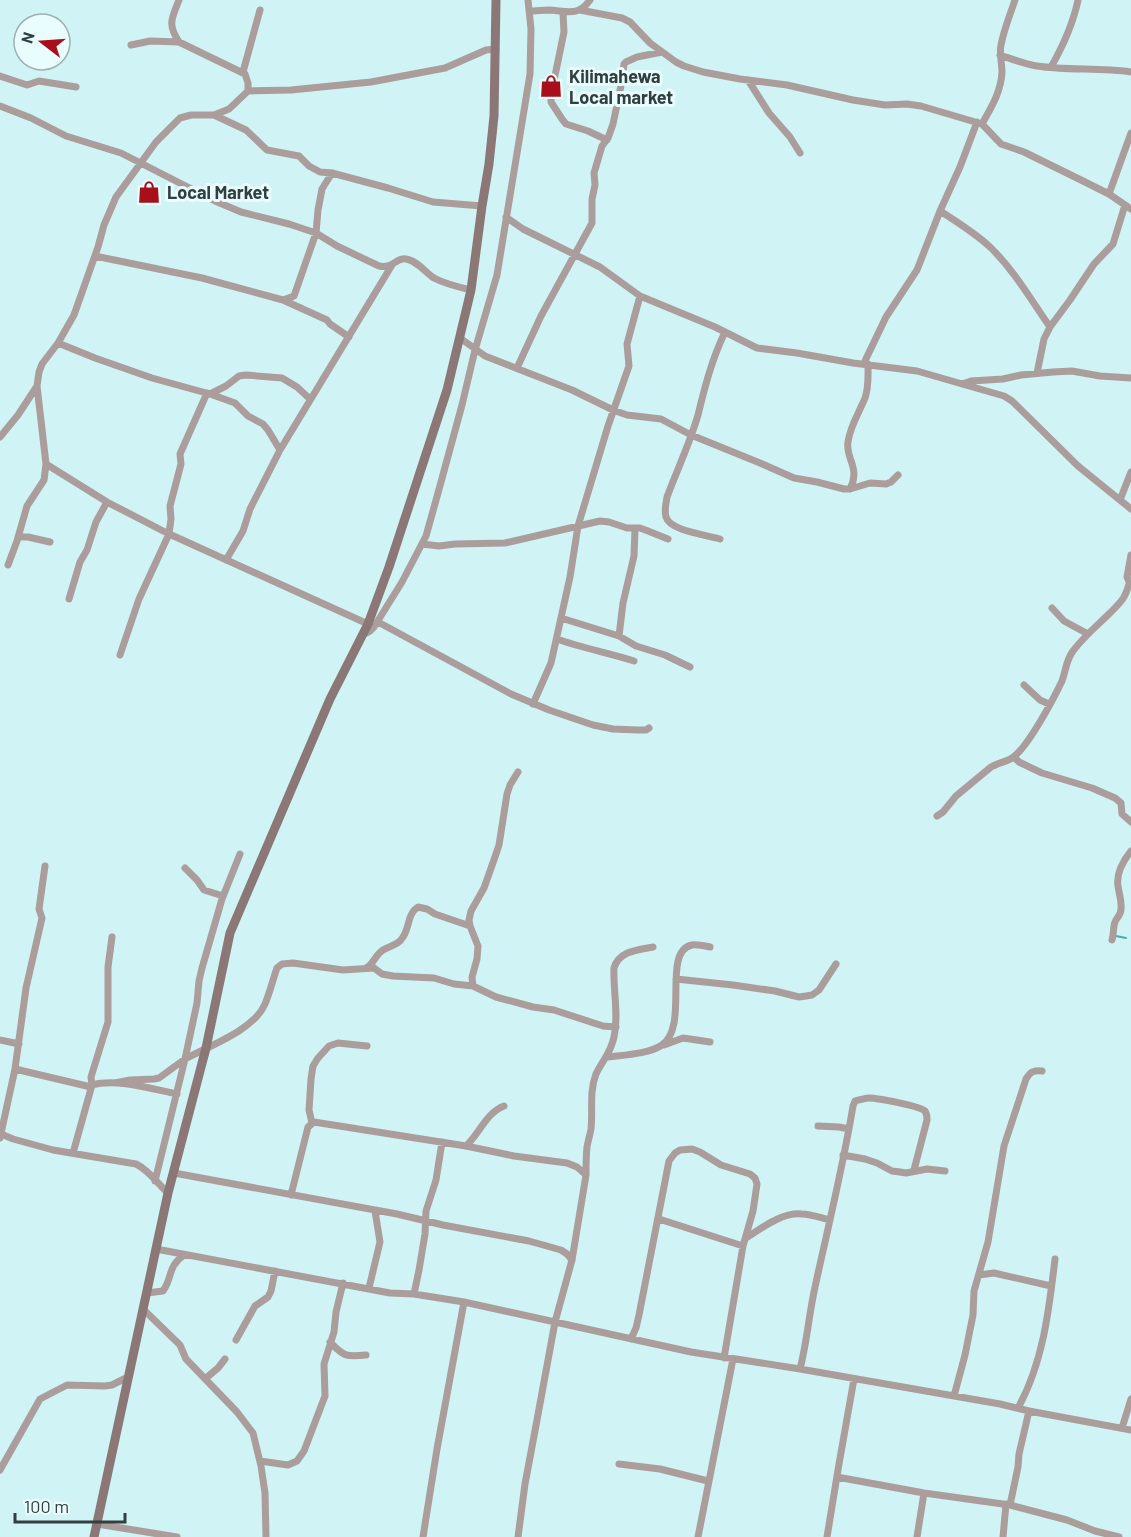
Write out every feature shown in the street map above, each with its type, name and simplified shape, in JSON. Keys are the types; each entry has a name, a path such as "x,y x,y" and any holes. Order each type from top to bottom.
{"main road":[{"path":"94,1537 168,1193 206,1048 230,933 330,699 368,624 447,390 471,290 489,164 494,116 496,0"}],"street":[{"path":"179,0 171,28 179,42"},
{"path":"362,635 370,631 378,622 426,536 497,275 530,74 531,28 528,0"},
{"path":"580,10 590,0"},
{"path":"850,489 854,483 854,473 847,448 856,416 867,391 866,364 886,317 917,270 979,123 992,106 1002,72 1000,56 1005,29 1015,0"},
{"path":"1051,68 1069,30 1078,0"},
{"path":"243,72 260,10"},
{"path":"529,11 549,10 562,13 580,10 622,18 630,22 662,52 684,66 703,72 787,85 885,105 921,106 979,123 1001,144 1036,158 1109,194 1128,207 1113,244 1094,264 1050,327 1042,345 1038,373"},
{"path":"562,13 564,32 551,102 566,123 607,140"},
{"path":"131,45 150,41 179,42 243,72 249,83 248,92"},
{"path":"8,566 27,506 44,480 46,464 37,376 42,364 58,343 74,315 104,225 116,197 156,142 180,118 192,115 214,115 229,109 248,92 371,82 445,68 486,50 496,49"},
{"path":"517,368 541,316 592,223 594,173 602,146 613,124 624,64 637,57 662,52"},
{"path":"1000,56 1051,68 1131,72"},
{"path":"0,76 27,85 39,81 76,87"},
{"path":"748,80 769,113 790,137 800,153"},
{"path":"0,106 31,118 66,136 122,153 241,212 316,233 379,266 392,265"},
{"path":"214,115 246,130 267,150 295,154 320,172 332,173 434,202 482,206"},
{"path":"1109,194 1131,133"},
{"path":"284,300 294,296 316,233 322,189 332,173"},
{"path":"940,211 991,248 1028,294 1050,327"},
{"path":"506,217 523,229 600,267 640,296 757,348 916,371 998,394 1012,401 1078,466 1131,508"},
{"path":"95,256 190,276 284,300 327,320 349,337"},
{"path":"226,560 243,531 250,508 280,450 392,265 401,258 405,258 433,277 453,286 471,290"},
{"path":"533,704 551,663 578,526 613,410 629,366 627,344 640,296"},
{"path":"720,539 680,529 671,524 665,510 667,497 691,435 705,385 725,332"},
{"path":"460,338 485,356 572,390 613,410 627,415 661,419 691,435 794,478 850,489 870,483 886,484 898,474"},
{"path":"58,343 152,378 235,403 248,416 263,424 280,450"},
{"path":"962,384 971,381 1003,380 1038,373 1072,371 1131,378"},
{"path":"120,655 139,599 169,534 170,507 181,464 180,454 208,394 246,375 282,378 297,387 310,399"},
{"path":"0,438 37,386"},
{"path":"46,464 107,502 169,534 368,624"},
{"path":"1120,500 1131,472"},
{"path":"69,599 80,562 87,550 96,522 107,502"},
{"path":"422,544 439,546 505,543 600,521 635,529 640,528 668,539"},
{"path":"619,636 634,556 635,529"},
{"path":"18,537 51,542"},
{"path":"937,816 956,796 991,767 1014,757 1035,730 1062,681 1067,661 1078,644 1124,597 1130,585 1126,577 1131,555"},
{"path":"1052,608 1064,621 1088,634"},
{"path":"561,618 619,636 636,646 690,667"},
{"path":"378,622 511,694 568,718 613,729 646,730 649,728"},
{"path":"557,639 634,662"},
{"path":"1023,685 1040,700 1049,704"},
{"path":"1014,757 1019,762 1042,773 1086,786 1115,798 1121,803 1122,814 1131,822"},
{"path":"473,986 472,977 478,946 469,920 471,911 484,888 497,851 507,794 518,772"},
{"path":"1112,940 1115,932 1114,924 1121,909 1118,877 1122,864 1131,851"},
{"path":"154,1181 198,1003 199,981 223,896 240,854"},
{"path":"45,866 39,909 42,918 26,988 15,1068 0,1136 52,1150 136,1164 148,1171 154,1181 168,1193"},
{"path":"185,868 204,890 223,896"},
{"path":"366,968 374,963 380,952 403,938 411,913 418,907 470,926"},
{"path":"74,1152 92,1086 91,1077 108,1022 108,967 112,937"},
{"path":"664,1044 674,1027 676,979 680,954 692,945 710,946"},
{"path":"518,1537 525,1484 555,1322 572,1260 586,1175 592,1094 597,1073 608,1057 614,1039 616,1027 615,963 621,956 653,947"},
{"path":"115,1083 159,1078 185,1059 236,1034 265,1004 277,968 282,964 293,963 343,970 375,968 382,974 393,976 434,978 454,984 473,986 496,997 554,1010 603,1026 616,1027"},
{"path":"676,979 734,985 799,997 819,990 836,964"},
{"path":"608,1057 629,1055 657,1048 683,1038 710,1042"},
{"path":"0,1040 19,1044"},
{"path":"312,1123 309,1110 311,1079 313,1066 318,1058 329,1046 338,1043 367,1046"},
{"path":"15,1068 92,1086 106,1082 177,1094"},
{"path":"954,1396 975,1306 974,1297 988,1242 1008,1131 1026,1079 1036,1070 1042,1071"},
{"path":"800,1369 855,1101 870,1098 924,1110 927,1120 914,1170"},
{"path":"466,1146 484,1122 496,1110 504,1106"},
{"path":"291,1195 308,1127 314,1122 567,1163 577,1167 586,1175"},
{"path":"818,1126 849,1129"},
{"path":"414,1294 426,1211 436,1180 442,1142"},
{"path":"631,1339 639,1315 669,1161 680,1150 692,1149 721,1165 750,1174 755,1178 757,1184 757,1194 744,1242 724,1358"},
{"path":"843,1155 871,1161 906,1173 927,1169 945,1171"},
{"path":"174,1173 529,1241 561,1250 572,1260"},
{"path":"369,1288 380,1242 375,1211"},
{"path":"659,1219 744,1242 775,1221 795,1214 830,1220"},
{"path":"156,1250 390,1293 414,1294 464,1302 691,1352 1000,1404 1131,1430"},
{"path":"147,1293 163,1291 174,1263 184,1255"},
{"path":"1018,1408 1029,1386 1043,1337 1055,1259"},
{"path":"236,1340 255,1306 268,1297 272,1291 275,1271"},
{"path":"979,1275 994,1274 1051,1286"},
{"path":"260,1461 288,1465 297,1461 304,1451 326,1396 324,1364 344,1284"},
{"path":"423,1537 464,1302"},
{"path":"143,1310 180,1345 186,1359 237,1412 253,1433 265,1493 266,1537"},
{"path":"330,1342 346,1356 366,1355"},
{"path":"206,1378 225,1359"},
{"path":"698,1537 733,1359"},
{"path":"0,1470 40,1399 67,1385 105,1386 128,1377"},
{"path":"827,1537 854,1379"},
{"path":"1122,1428 1131,1399"},
{"path":"1003,1537 1029,1411"},
{"path":"619,1464 660,1469 708,1481"},
{"path":"837,1477 1008,1505 1067,1520 1119,1537"},
{"path":"917,1537 924,1493"},
{"path":"97,1524 155,1536 177,1537"}],"waterway":[{"path":"1116,936 1126,938"}],"place":[{"name":"Kilimahewa Local market","path":"551,86"},
{"name":"Local Market","path":"149,192"}]}
